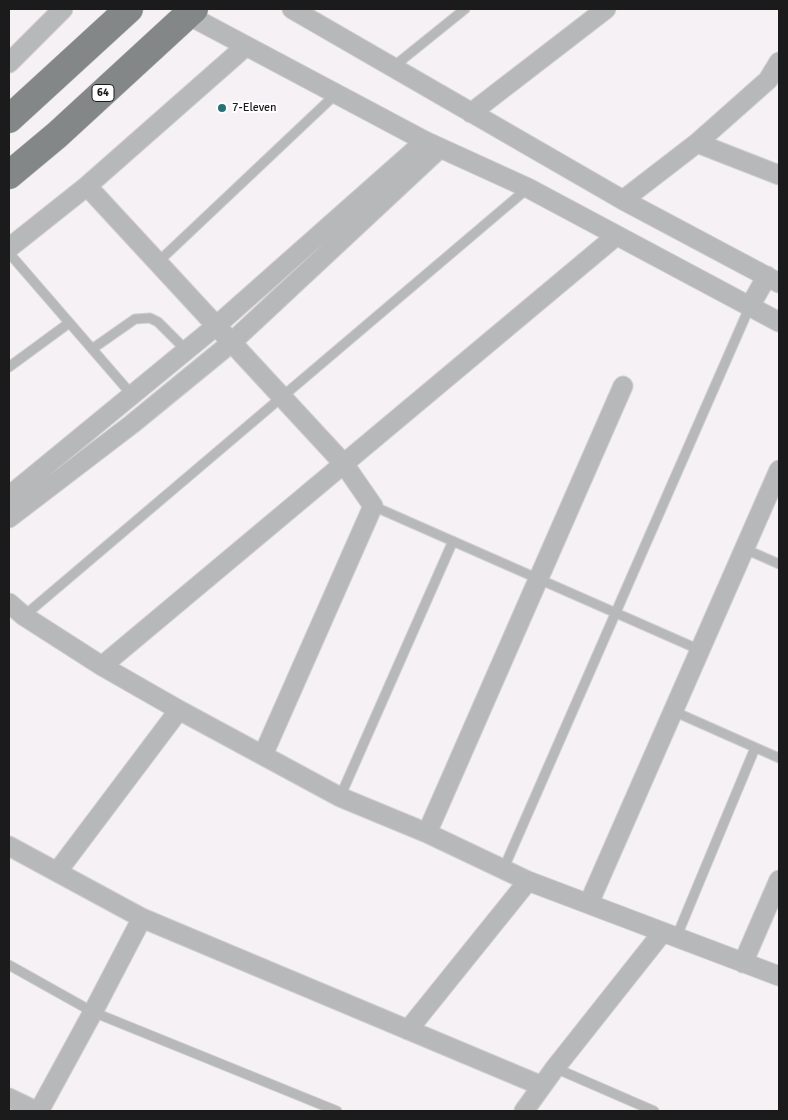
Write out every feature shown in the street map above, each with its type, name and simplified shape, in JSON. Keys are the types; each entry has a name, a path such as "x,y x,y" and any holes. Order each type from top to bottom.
{"main road":[{"path":"9,119 129,9"},
{"name":"64","path":"9,175 57,135 191,12"}],"street":[{"path":"9,63 63,9"},
{"path":"471,113 606,9"},
{"path":"298,10 392,68 623,200 773,279 750,306"},
{"path":"191,12 246,46 433,145 528,188 779,322"},
{"path":"9,248 87,186 246,46"},
{"path":"623,200 774,83 779,62"},
{"path":"697,144 779,175"},
{"path":"9,496 433,145"},
{"path":"9,518 132,424 231,343 433,145"},
{"path":"87,186 344,464 373,506 263,755"},
{"path":"102,666 616,236"},
{"path":"427,833 623,386"},
{"path":"589,903 779,470"},
{"path":"9,603 24,616 102,666 340,797 427,833 528,881 779,976"},
{"path":"57,872 179,710"},
{"path":"9,846 142,918 542,1086"},
{"path":"743,962 779,880"},
{"path":"408,1030 528,881"},
{"path":"9,1098 38,1111 94,1012 142,918"},
{"path":"524,1111 555,1068 669,935"}],"lane":[{"path":"392,68 465,9"},
{"path":"157,263 337,93"},
{"path":"24,616 528,188"},
{"path":"9,253 132,395"},
{"path":"503,870 750,306"},
{"path":"92,349 135,319 150,318 158,322 186,350"},
{"path":"9,367 69,323"},
{"path":"373,506 700,650"},
{"path":"340,797 452,541"},
{"path":"745,549 779,564"},
{"path":"673,711 779,758"},
{"path":"669,935 756,748"},
{"path":"9,965 94,1012 337,1111"},
{"path":"555,1068 654,1111"}],"place":[{"name":"7-Eleven","path":"222,108"}]}
